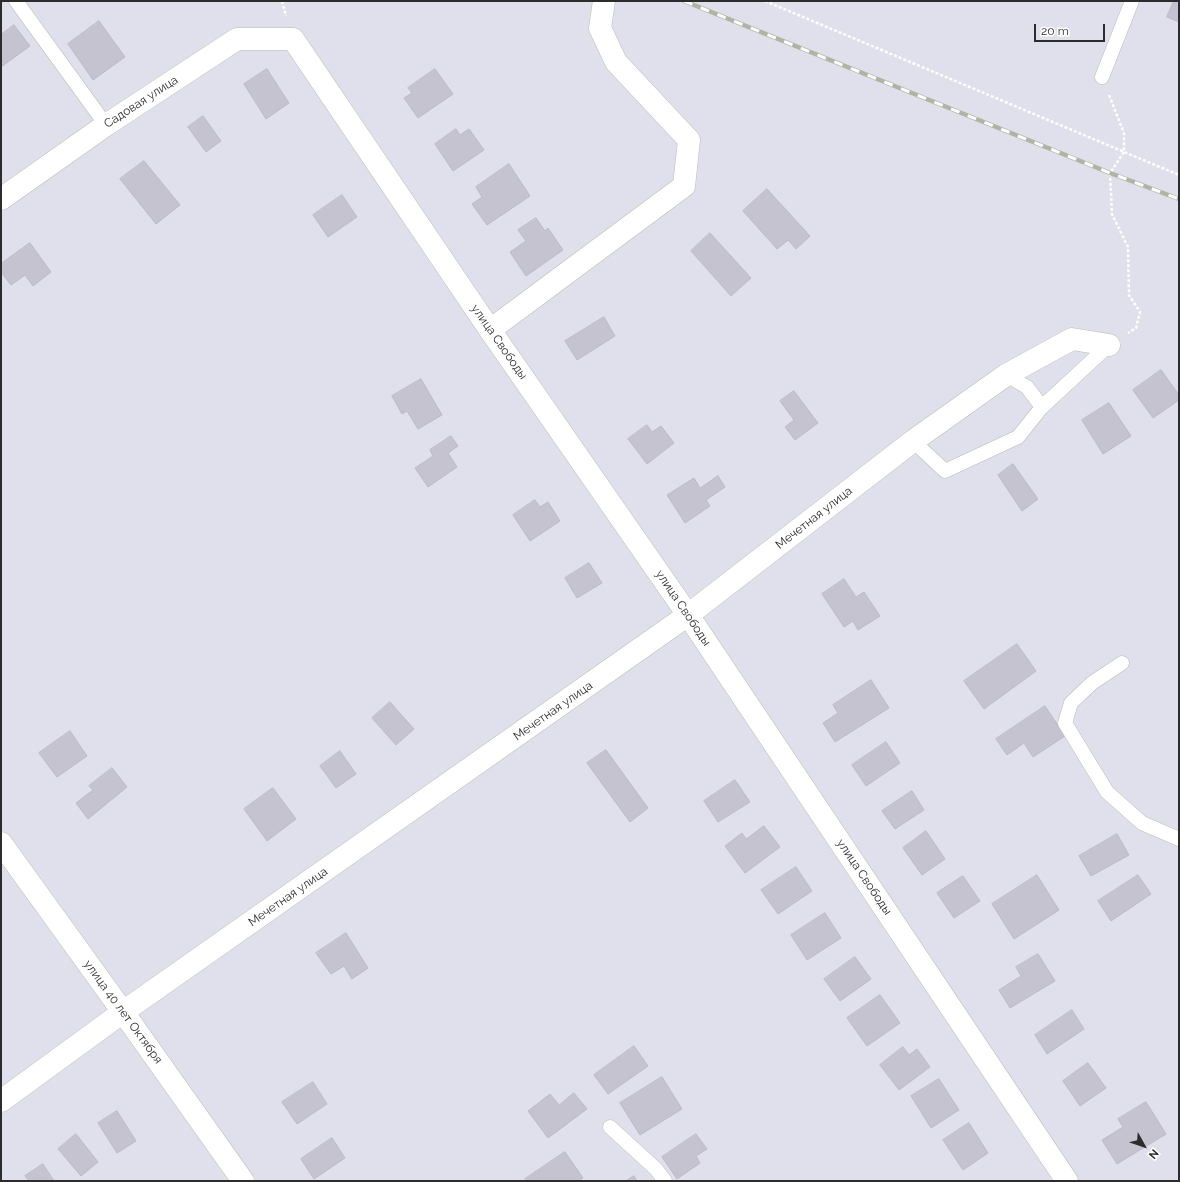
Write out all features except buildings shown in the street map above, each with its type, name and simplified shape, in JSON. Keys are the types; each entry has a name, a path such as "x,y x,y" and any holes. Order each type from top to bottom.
{"street":[{"path":"490,330 684,186 689,140 616,62 600,28 604,1"},
{"name":"Садовая улица","path":"1,199 106,125 237,39 293,39"},
{"name":"улица Свободы","path":"293,39 490,330 688,616 1067,1181"},
{"name":"Мечетная улица","path":"1,1102 123,1012 688,616 913,441 1006,374 1072,339 1109,345"},
{"name":"улица 40 лет Октября","path":"1,843 123,1012 240,1180"}],"lane":[{"path":"16,1 106,125"},
{"path":"1102,77 1132,1"},
{"path":"913,441 945,471 1018,437 1042,408 1109,345"},
{"path":"1006,374 1027,387 1042,408"},
{"path":"1122,662 1092,683 1071,703 1065,723 1108,792 1142,823 1179,839"},
{"path":"610,1127 656,1169 665,1181"}],"path":[{"path":"765,1 1179,175"},
{"path":"1102,77 1124,133 1124,152 1110,173 1112,214 1128,247 1129,295 1140,312 1136,328 1109,345"}],"railway":[{"path":"684,1 1110,173 1179,199"}]}
